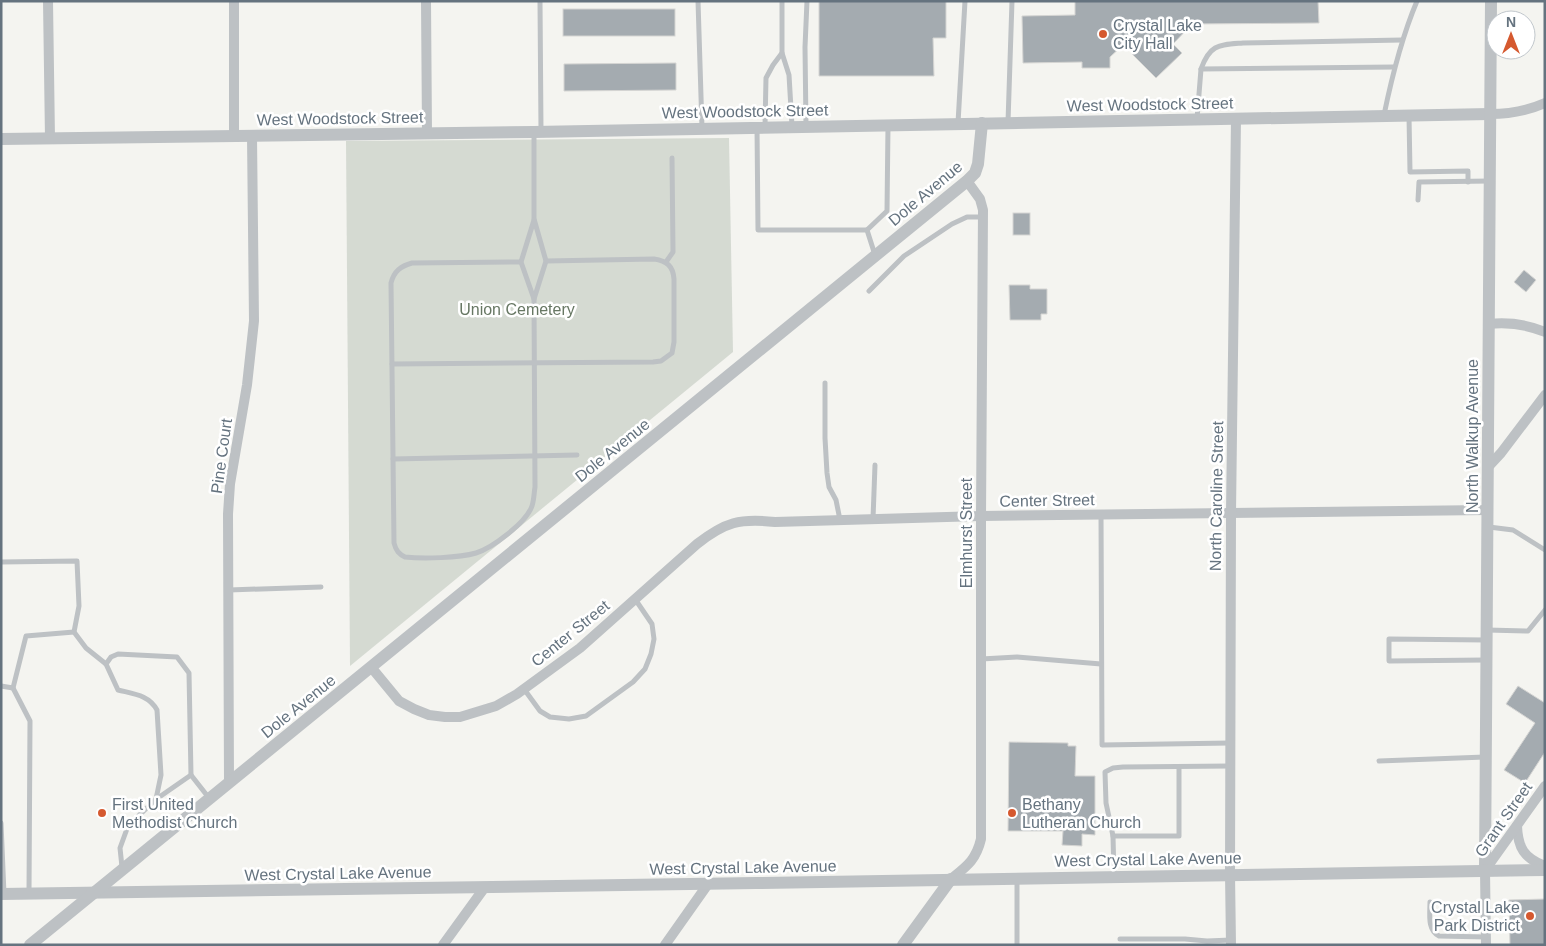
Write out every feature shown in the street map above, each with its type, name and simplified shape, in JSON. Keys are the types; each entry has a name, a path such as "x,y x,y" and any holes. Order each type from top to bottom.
{"street":[{"path":"48,1 50,139"},
{"path":"234,1 234,136"},
{"path":"426,1 427,133"},
{"name":"North Walkup Avenue","path":"1485,870 1491,1"},
{"path":"1490,114 1509,114 1545,103"},
{"name":"West Woodstock Street","path":"1,139 538,132 1490,114"},
{"name":"North Caroline Street","path":"1231,943 1231,513 1236,118"},
{"name":"Dole Avenue","path":"30,945 967,181 975,173 978,164 982,123"},
{"name":"Pine Court","path":"228,782 228,532 230,484 247,385 254,321 252,136"},
{"name":"Elmhurst Street","path":"950,879 965,867 978,852 981,839 983,210 980,199 967,181"},
{"path":"1489,324 1513,323 1534,327 1545,332"},
{"path":"1488,467 1501,453 1545,395"},
{"name":"Center Street","path":"371,668 399,701 414,710 445,718 460,718 496,706 524,689 580,648 711,533 740,521 775,522 1101,514 1488,510"},
{"name":"Grant Street","path":"1485,870 1545,786"},
{"path":"1517,826 1517,836 1524,852 1532,861 1545,866"},
{"path":"1485,870 1486,941"},
{"name":"West Crystal Lake Avenue","path":"2,894 1545,870"},
{"path":"903,945 950,879"},
{"path":"665,945 708,884"},
{"path":"443,945 485,887"}],"lane":[{"path":"534,299 521,262 534,219 538,132 540,1"},
{"path":"698,1 702,128"},
{"path":"782,1 782,53 789,75 792,126"},
{"path":"806,126 805,47 807,1"},
{"path":"958,124 965,1"},
{"path":"1008,122 1012,1"},
{"path":"1384,116 1394,67 1417,1"},
{"path":"1196,119 1201,69 1205,57 1218,45 1402,40"},
{"path":"782,53 766,78 761,127 758,230 867,230 887,212 888,125"},
{"path":"1201,69 1394,67"},
{"path":"1409,116 1410,172 1468,171 1468,182"},
{"path":"666,262 673,252 672,158"},
{"path":"1418,200 1418,182 1490,182"},
{"path":"869,291 904,256 952,224 967,217 983,216"},
{"path":"521,262 412,263 400,268 393,277 391,283 394,543 395,549 405,557 470,555 486,548 508,534 532,507 535,487 534,299 546,261 534,219"},
{"path":"867,230 875,256"},
{"path":"392,364 653,362 661,360 672,353 674,342 674,271 666,262 654,259 546,261"},
{"path":"825,383 827,473 829,486 836,500 840,520"},
{"path":"393,459 576,455"},
{"path":"873,519 874,465"},
{"path":"1101,514 1102,744 1230,743"},
{"path":"1488,527 1513,530 1545,550"},
{"path":"1,562 77,562 79,606 74,632 86,648 106,664 118,690 139,695 153,702 157,710 160,775 156,799"},
{"path":"228,590 321,587"},
{"name":"Center Street","path":"524,689 540,711 550,717 569,719 586,716 633,682 645,669 651,654 654,638 652,624 635,599"},
{"path":"1486,660 1389,661 1389,638 1487,635 1528,631 1545,610"},
{"path":"29,894 30,721 13,688 26,636 74,632"},
{"path":"106,664 111,657 118,654 177,657 189,673 191,775 209,798"},
{"path":"981,659 1017,657 1101,664"},
{"path":"1,686 13,688"},
{"path":"1379,761 1486,756"},
{"path":"1114,876 1113,836 1106,803 1105,772 1113,768 1123,767 1230,766"},
{"path":"1113,836 1179,836 1179,767"},
{"path":"123,869 120,848 128,826 156,799 191,775"},
{"path":"1,823 2,894"},
{"path":"1017,878 1017,945"},
{"path":"1430,902 1431,928 1434,933 1439,936 1486,941"},
{"path":"1120,939 1185,938 1231,943"}],"green space":[{"name":"Union Cemetery","path":"729,138 733,352 350,666 346,141"}],"building":[{"path":"819,1 946,1 946,38 933,38 934,76 819,76"},
{"name":"Crystal Lake City Hall","path":"1075,1 1318,1 1319,23 1192,24 1173,44 1182,53 1156,78 1131,53 1136,47 1132,44 1124,44 1110,57 1110,68 1082,68 1082,62 1023,63 1022,16 1075,15"},
{"path":"563,9 675,9 675,36 563,36"},
{"path":"676,63 676,90 564,91 564,64"},
{"path":"1013,213 1030,213 1030,235 1013,235"},
{"path":"1524,270 1536,280 1526,292 1514,282"},
{"path":"1009,285 1030,285 1030,289 1047,289 1047,314 1041,314 1041,320 1010,320"},
{"path":"1518,686 1545,703 1545,752 1525,783 1504,770 1535,723 1506,704"},
{"path":"1009,742 1068,743 1068,746 1076,746 1075,776 1095,776 1095,835 1082,834 1082,846 1062,845 1063,831 1008,831"},
{"path":"1545,899 1545,945 1510,945 1509,900"}],"place":[{"name":"Crystal Lake City Hall","path":"1103,34"},
{"name":"First United Methodist Church","path":"102,813"},
{"name":"Bethany Lutheran Church","path":"1012,813"},
{"name":"Crystal Lake Park District","path":"1530,916"}]}
